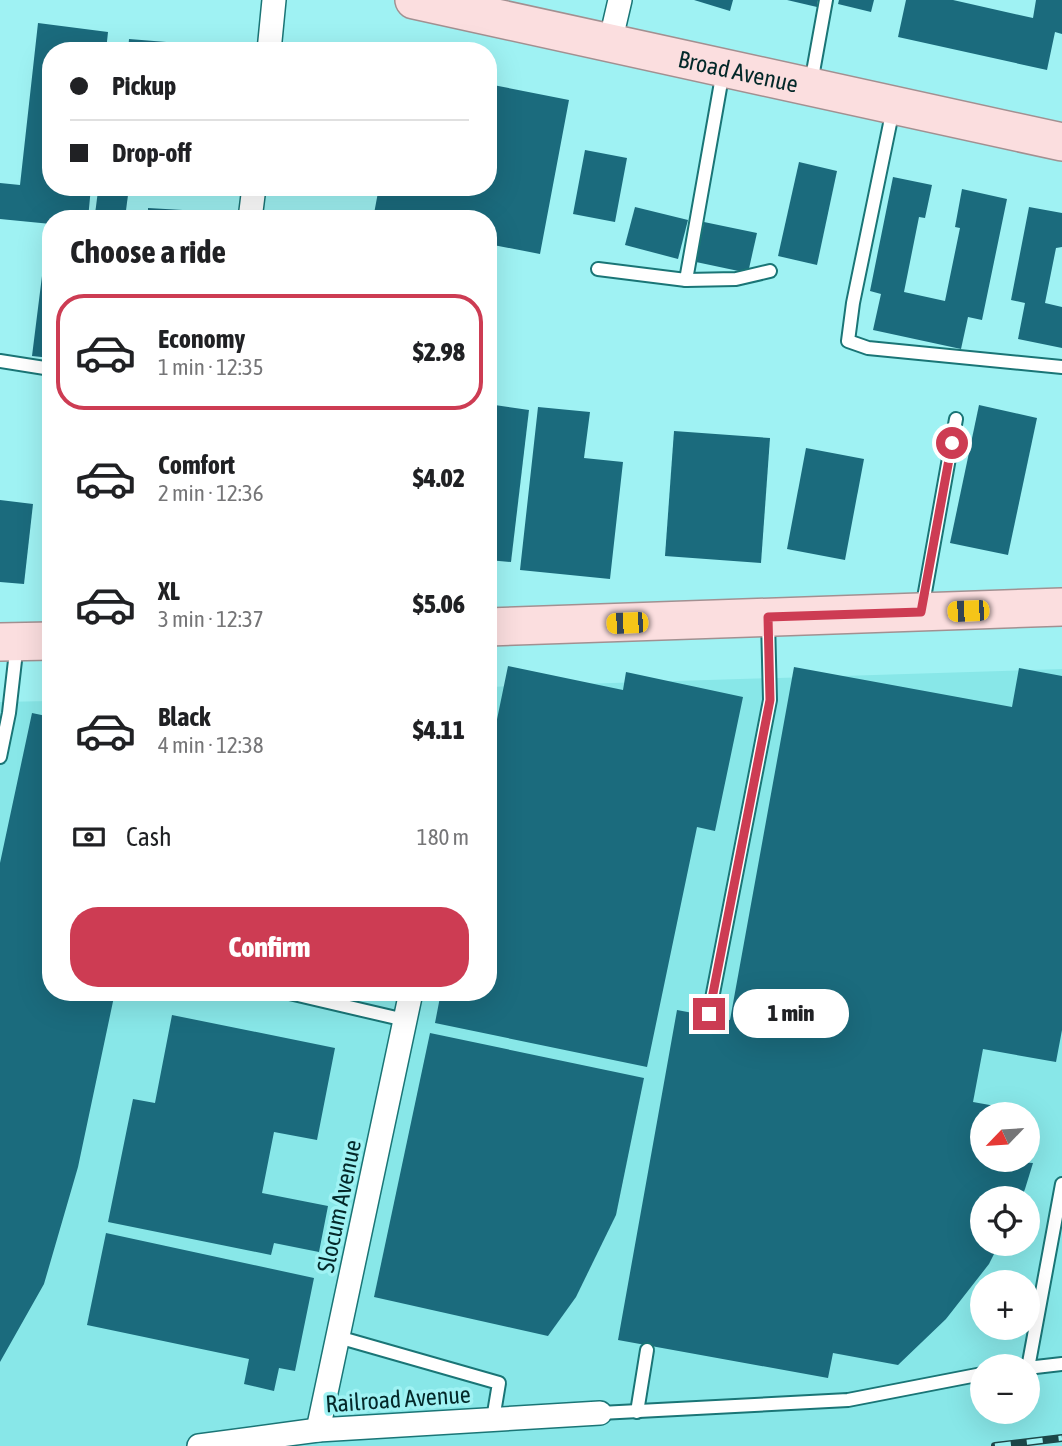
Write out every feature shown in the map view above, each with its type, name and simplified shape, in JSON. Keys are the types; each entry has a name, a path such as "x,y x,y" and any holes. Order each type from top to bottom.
{"main road":[{"name":"Broad Avenue","path":"415,0 1062,142"},
{"path":"497,627 1062,607"}],"street":[{"path":"270,42 274,0"},
{"path":"610,43 620,0"},
{"name":"Slocum Avenue","path":"318,1430 409,1001"},
{"name":"Railroad Avenue","path":"199,1446 318,1430 600,1413"}],"lane":[{"path":"810,86 827,0"},
{"path":"686,280 724,68"},
{"path":"893,105 853,303 848,341 868,348 1062,367"},
{"path":"598,269 686,280 736,279 770,271"},
{"path":"0,362 42,368"},
{"path":"921,612 956,419"},
{"path":"709,1014 770,700 768,617"},
{"path":"0,757 23,641"},
{"path":"324,1001 405,1020"},
{"path":"1031,1354 1062,1184"},
{"path":"338,1337 499,1383 493,1419"},
{"path":"637,1412 647,1350"},
{"path":"1040,1367 1062,1364"},
{"path":"600,1413 848,1400 970,1376"}],"shaded area":[{"path":"1062,669 1062,1446 0,1446 0,702 42,701 42,1001 497,1001 497,687"}],"building":[{"path":"694,0 733,0 730,11"},
{"path":"787,0 818,0 817,7"},
{"path":"839,0 874,0 871,12 838,4"},
{"path":"906,0 953,0 1033,18 1036,0 1062,0 1062,34 1055,32 1047,70 898,37"},
{"path":"38,23 108,32 107,42 42,42 42,196 90,196 89,210 42,210 42,223 0,219 0,183 20,185"},
{"path":"129,39 166,42 129,42"},
{"path":"497,86 569,100 540,254 497,246 497,210 375,210 377,196 497,196"},
{"path":"585,150 627,158 615,222 573,214"},
{"path":"799,162 837,171 817,265 778,256"},
{"path":"893,177 932,185 925,218 919,217 904,292 945,301 960,228 955,227 962,189 1007,199 982,320 968,317 961,349 873,330 881,294 870,291"},
{"path":"97,196 128,196 126,210 96,210"},
{"path":"635,207 688,220 678,259 625,245"},
{"path":"1029,207 1062,213 1062,247 1056,248 1045,303 1062,307 1062,348 1018,339 1025,303 1011,300"},
{"path":"148,208 183,210 148,210"},
{"path":"704,222 757,233 748,273 696,262"},
{"path":"42,276 42,357 32,356"},
{"path":"497,405 529,410 511,562 497,561"},
{"path":"979,405 1037,418 1008,555 950,543"},
{"path":"538,407 590,412 584,458 623,462 610,579 520,570"},
{"path":"674,431 770,438 761,563 665,556"},
{"path":"806,448 864,459 845,560 787,549"},
{"path":"0,500 33,504 24,584 0,582"},
{"path":"508,666 623,690 626,672 743,697 715,831 697,827 647,1067 435,1023 439,1001 497,1001 497,719"},
{"path":"794,667 1012,707 1019,668 1062,676 1062,1030 1056,1062 983,1049 973,1102 970,1102 970,1172 1030,1172 1026,1186 970,1186 970,1256 993,1256 984,1270 970,1270 970,1288 946,1319 898,1365 833,1353 828,1378 618,1340 677,1010 730,1020"},
{"path":"32,713 42,715 42,1001 113,1001 78,1167 44,1284 0,1362 0,863"},
{"path":"172,1015 335,1048 317,1140 274,1132 262,1193 328,1206 319,1252 274,1243 271,1255 108,1222 133,1099 155,1103"},
{"path":"430,1033 644,1078 616,1215 576,1297 548,1336 374,1297"},
{"path":"106,1233 314,1278 295,1371 279,1368 274,1391 244,1384 249,1359 87,1325"}],"railway":[{"path":"995,1446 1062,1438"}],"route":[{"path":"709,1014 770,700 768,617 921,612 952,443"}]}
